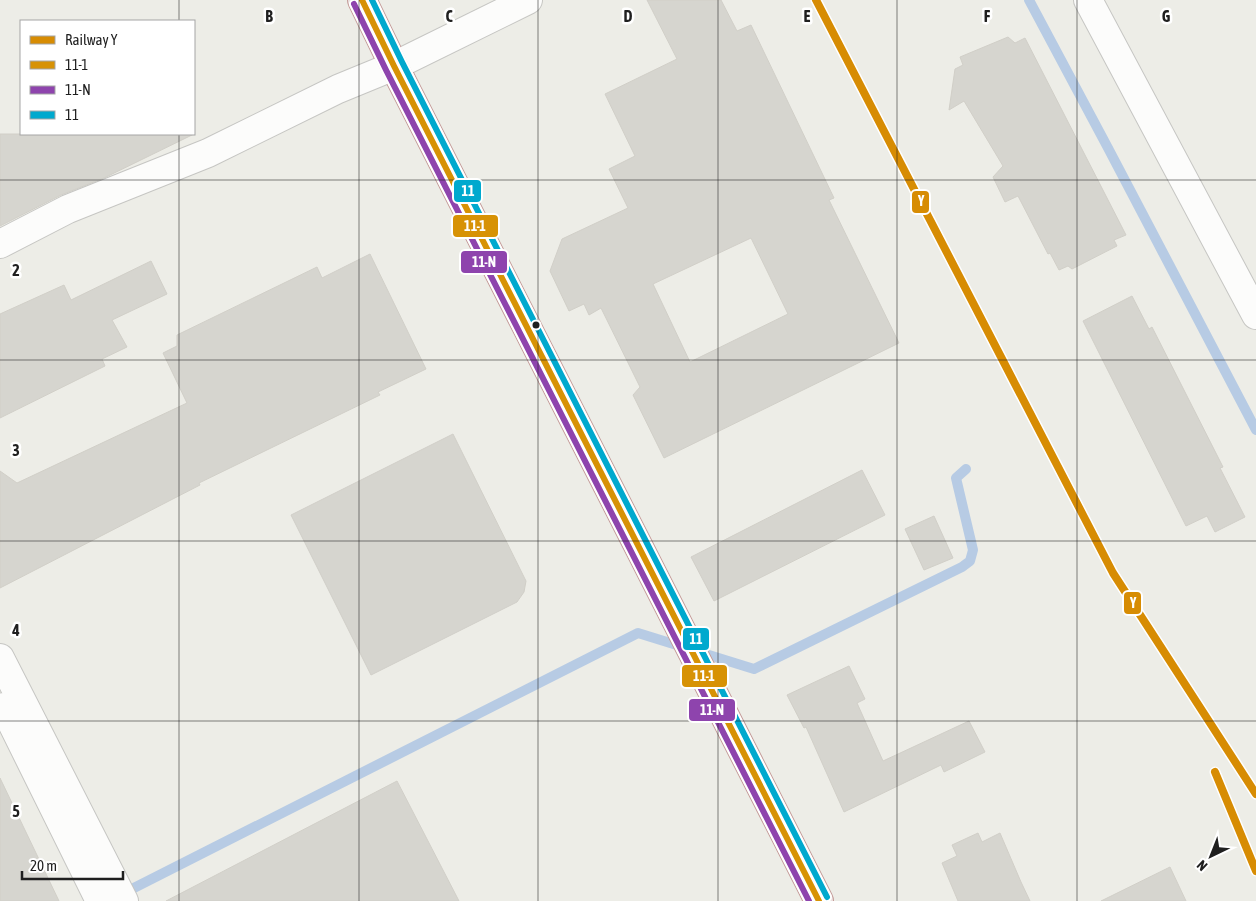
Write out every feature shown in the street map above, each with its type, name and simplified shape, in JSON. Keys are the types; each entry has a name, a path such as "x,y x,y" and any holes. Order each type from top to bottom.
{"highway":[{"path":"362,0 819,901"}],"street":[{"path":"0,244 68,209 208,153 338,89 394,66 528,0"},
{"path":"1088,0 1256,315"},
{"path":"0,658 110,896"},
{"path":"0,699 110,896"}],"building":[{"path":"647,0 721,0 737,31 751,25 834,198 829,200 899,343 664,458 633,395 640,387 601,308 589,315 584,304 569,311 550,271 562,239 628,208 609,169 635,156 605,94 677,59","holes":["751,238 788,314 690,362 653,284"]},
{"path":"1008,37 1015,43 1025,38 1126,235 1114,240 1117,246 1072,269 1068,266 1059,270 1050,253 1048,254 1018,196 1005,202 993,177 1003,166 964,101 949,110 955,69 963,65 960,57"},
{"path":"0,134 192,135 104,178 61,195 0,226"},
{"path":"370,254 426,369 378,392 380,395 199,483 200,485 0,588 0,471 17,483 187,403 163,353 177,346 177,335 317,267 322,278"},
{"path":"151,261 167,294 112,320 127,347 102,359 105,366 0,418 0,314 64,285 71,300"},
{"path":"1132,296 1149,329 1152,327 1223,467 1220,468 1245,517 1215,532 1207,516 1186,526 1083,321"},
{"path":"453,434 526,581 524,592 517,602 371,675 291,515"},
{"path":"862,470 885,515 714,601 691,557"},
{"path":"934,516 953,558 924,570 905,529"},
{"path":"849,666 865,699 857,703 883,761 969,721 985,752 944,772 941,765 844,812 806,727 804,728 787,695"},
{"path":"0,778 59,901 0,901"},
{"path":"397,781 459,901 166,901"},
{"path":"978,833 982,842 1000,833 1030,901 958,901 942,863 957,856 952,845"},
{"path":"1170,867 1186,901 1101,901"}],"waterway":[{"path":"1029,0 1256,430"},
{"path":"122,894 638,633 754,669 962,567 970,561 973,550 956,478 966,469"}],"rail line":[{"name":"Y","path":"816,0 1113,573 1256,794"},
{"name":"Y","path":"1215,772 1256,871"}],"transit line":[{"name":"11-1","path":"362,0 819,901"},
{"name":"11","path":"372,0 827,897"},
{"name":"11-N","path":"354,4 809,901"}]}
